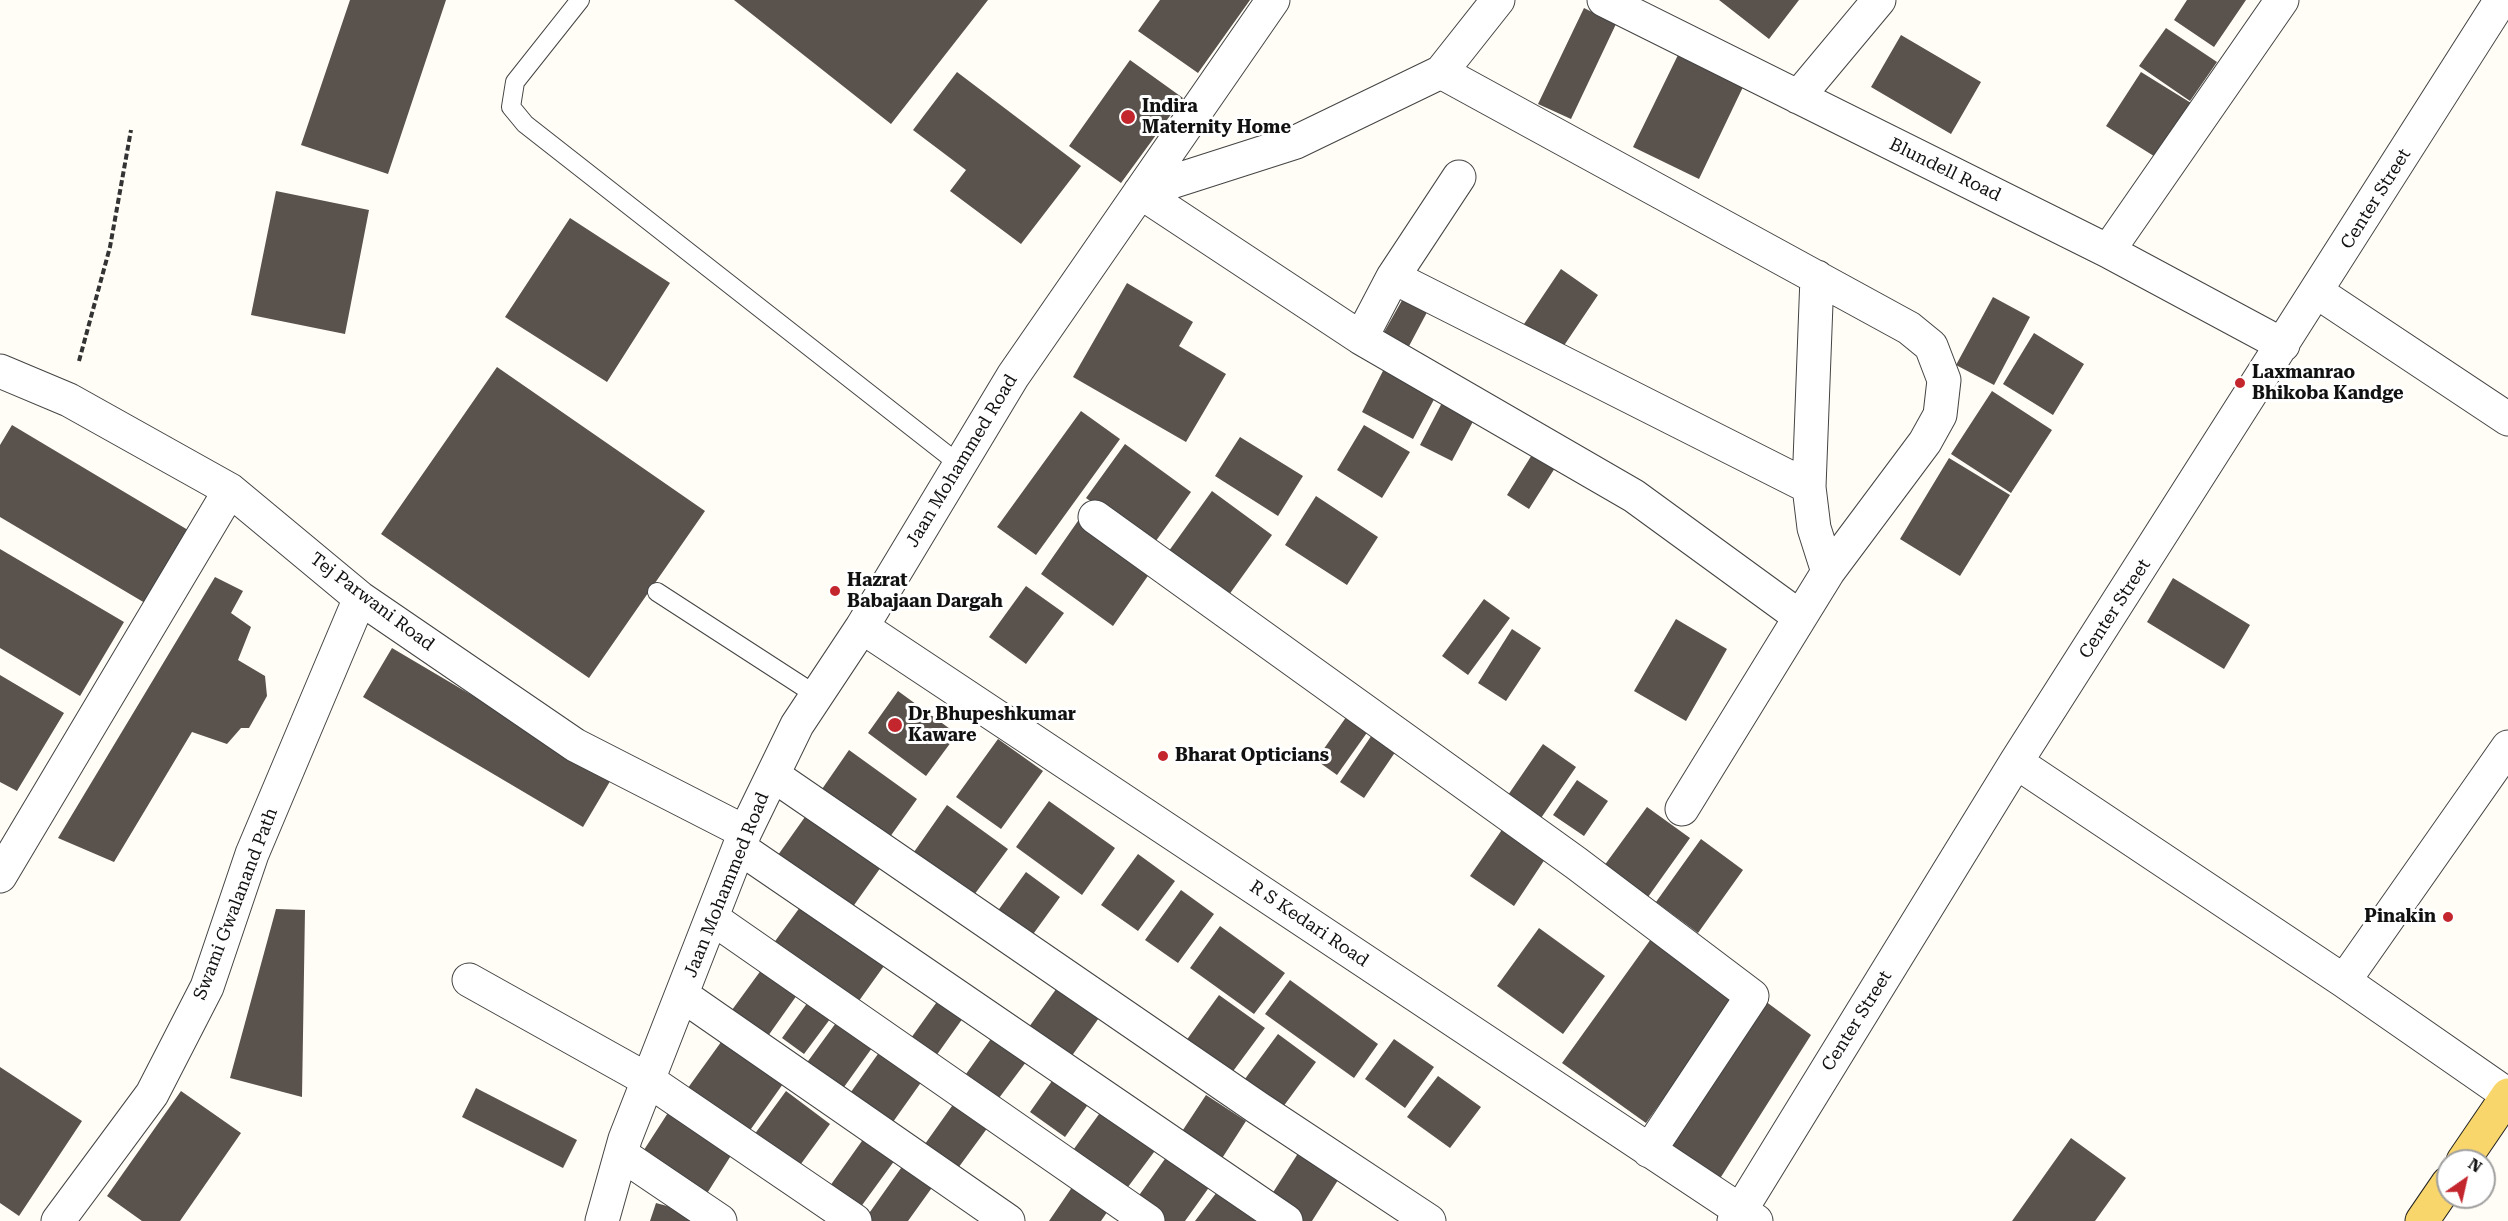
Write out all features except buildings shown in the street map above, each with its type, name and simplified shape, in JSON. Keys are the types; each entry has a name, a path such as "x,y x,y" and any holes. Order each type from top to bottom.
{"main road":[{"path":"2471,1149 2508,1095"},
{"path":"2422,1221 2436,1201"}],"street":[{"name":"Jaan Mohammed Road","path":"602,1221 621,1154 648,1080 742,840 797,725 862,627 1013,376 1273,0"},
{"path":"1140,192 1296,142 1442,72 1498,0"},
{"name":"Blundell Road","path":"1604,0 2108,251 2283,345"},
{"path":"1798,97 1879,0"},
{"path":"2108,251 2282,0"},
{"name":"Center Street","path":"1743,1218 2016,762 2501,0"},
{"path":"1442,72 1909,328 1931,346 1944,380 1940,415 1925,442 1828,572 1682,809"},
{"path":"1361,338 1393,277 1459,177"},
{"path":"1140,192 1361,338 1634,496 1800,616"},
{"path":"1393,277 1809,487"},
{"path":"1816,277 1809,487 1814,528 1828,572"},
{"path":"2317,292 2508,419"},
{"name":"Tej Parwani Road","path":"0,371 69,400 230,490 360,598 575,745 742,840 1286,1221"},
{"path":"0,876 230,490"},
{"path":"1095,517 1576,863 1752,996 1649,1151"},
{"name":"Swami Gwalanand Path","path":"58,1221 152,1094 207,987 252,854 360,598"},
{"name":"R S Kedari Road","path":"862,627 1649,1151 1743,1218"},
{"path":"2344,981 2508,747"},
{"path":"2016,762 2344,981 2508,1095"},
{"path":"773,775 1258,1108 1429,1221"},
{"path":"712,918 1148,1221"},
{"path":"469,980 648,1080 855,1221"},
{"path":"682,995 1008,1221"},
{"path":"621,1154 720,1221"}],"lane":[{"path":"580,0 515,82 511,107 525,124 959,464"},
{"path":"657,592 816,695"}],"path":[{"path":"69,400 110,248 131,130"}],"place":[{"name":"Indira Maternity Home","path":"1128,117"},
{"name":"Laxmanrao Bhikoba Kandge","path":"2240,383"},
{"name":"Hazrat Babajaan Dargah","path":"835,591"},
{"name":"Dr Bhupeshkumar Kaware","path":"895,725"},
{"name":"Bharat Opticians","path":"1163,756"},
{"name":"Pinakin","path":"2448,917"}]}
